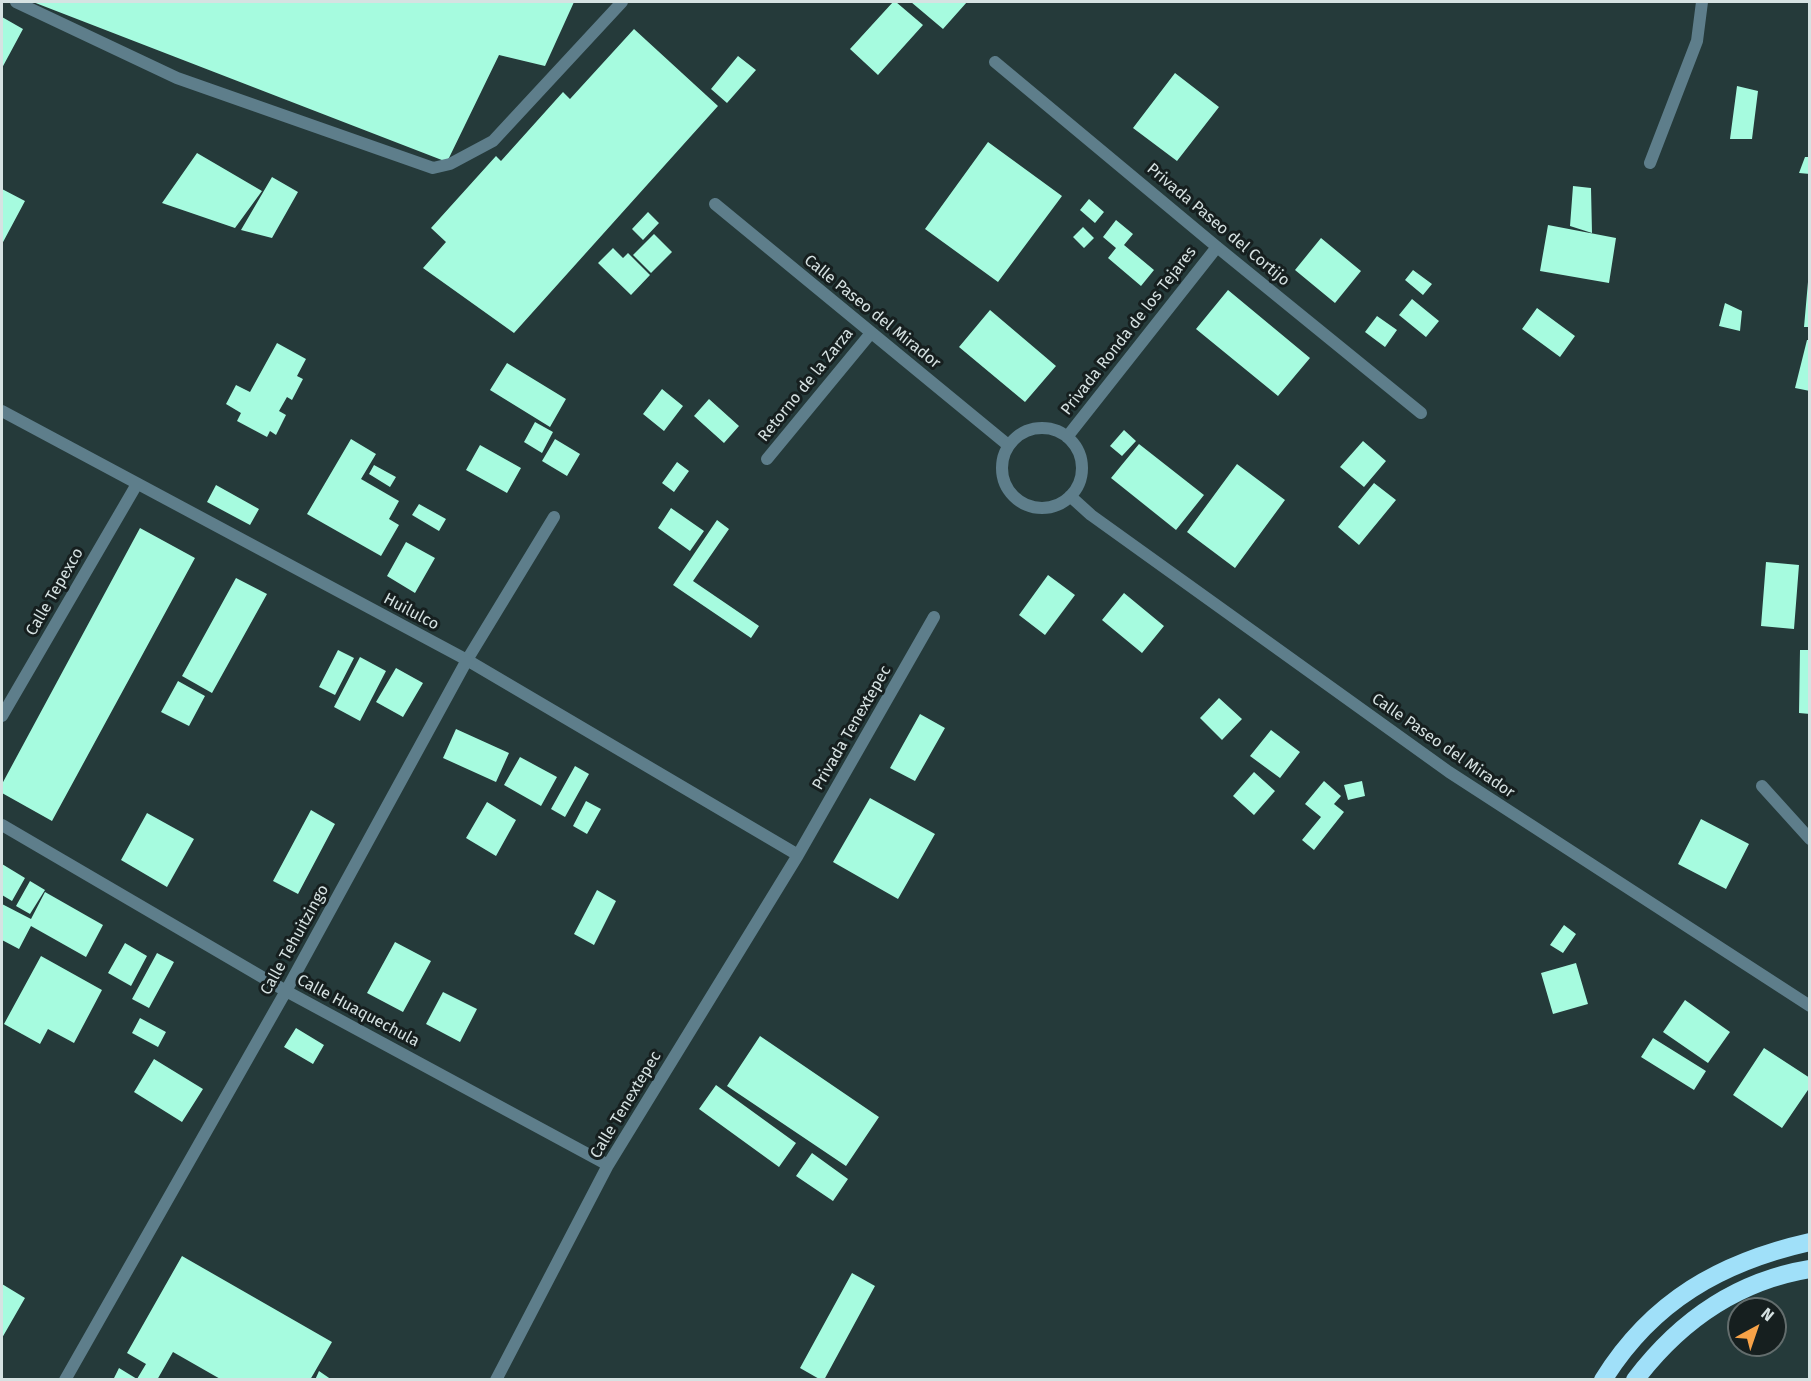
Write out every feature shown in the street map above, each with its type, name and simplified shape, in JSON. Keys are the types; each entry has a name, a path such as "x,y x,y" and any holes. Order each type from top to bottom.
{"highway":[{"path":"1603,1380 1634,1337 1686,1292 1715,1274 1745,1260 1777,1249 1809,1242"},
{"path":"1635,1380 1649,1361 1673,1336 1700,1314 1730,1295 1760,1281 1809,1269"}],"street":[{"path":"16,2 177,78 433,168 450,164 493,141 622,2"},
{"path":"1650,163 1697,41 1702,2"},
{"name":"Privada Paseo del Cortijo","path":"995,62 1421,413"},
{"name":"Calle Paseo del Mirador","path":"715,204 1008,445"},
{"name":"Privada Ronda de los Tejares","path":"1067,437 1217,247"},
{"name":"Retorno de la Zarza","path":"767,459 871,333"},
{"name":"Huilulco","path":"2,411 467,660 798,855"},
{"path":"1035,428 1052,429 1067,437 1077,449 1082,466 1079,482 1070,496 1056,505 1040,508 1024,504 1011,493 1003,478 1002,461 1008,445 1020,434 1035,428"},
{"name":"Calle Tepexco","path":"2,716 137,484"},
{"name":"Calle Paseo del Mirador","path":"1070,496 1092,515 1449,772 1809,1006"},
{"name":"Calle Tehuitzingo","path":"65,1380 286,991 467,660 554,518"},
{"name":"Privada Tenextepec","path":"798,855 934,618"},
{"path":"1762,786 1809,839"},
{"name":"Calle Huaquechula","path":"2,825 286,991 608,1165"},
{"name":"Calle Tenextepec","path":"496,1380 608,1165 798,855"}],"building":[{"path":"33,2 574,2 545,66 499,55 447,162"},
{"path":"893,2 896,2 923,25 878,75 850,49"},
{"path":"911,2 967,2 943,29"},
{"path":"2,17 23,29 2,68"},
{"path":"634,29 718,106 514,333 423,268 446,242 431,228 496,156 501,161 563,92 570,99"},
{"path":"738,56 756,70 727,103 711,89"},
{"path":"1175,73 1219,107 1177,161 1133,128"},
{"path":"1737,86 1758,91 1752,139 1730,139"},
{"path":"988,142 1062,196 998,282 925,229"},
{"path":"197,153 262,191 235,228 162,203"},
{"path":"1805,157 1810,157 1810,174 1799,173"},
{"path":"272,177 298,192 272,238 241,230"},
{"path":"1573,186 1591,188 1592,233 1570,226"},
{"path":"2,189 25,201 2,244"},
{"path":"1089,199 1104,212 1095,223 1080,210"},
{"path":"648,212 659,223 643,240 632,229"},
{"path":"1116,220 1133,234 1124,245 1154,270 1141,286 1108,258 1116,248 1103,237"},
{"path":"1548,225 1616,238 1609,283 1540,271"},
{"path":"1083,227 1094,238 1084,248 1073,237"},
{"path":"654,234 672,252 651,273 633,255"},
{"path":"1321,238 1361,271 1335,303 1295,270"},
{"path":"613,248 623,258 628,253 650,275 631,295 598,263"},
{"path":"1413,270 1432,284 1423,295 1405,280"},
{"path":"1808,282 1810,282 1810,327 1804,327"},
{"path":"1228,290 1310,358 1278,396 1196,329"},
{"path":"1412,299 1439,321 1426,337 1399,315"},
{"path":"1725,303 1742,311 1740,331 1719,326"},
{"path":"1537,308 1575,336 1560,357 1522,329"},
{"path":"990,310 1056,366 1025,402 959,347"},
{"path":"1377,316 1397,330 1385,347 1365,332"},
{"path":"1807,340 1810,340 1810,391 1795,388"},
{"path":"277,343 306,359 297,376 303,379 292,400 287,397 279,411 286,415 276,435 270,431 267,437 237,421 241,413 226,404 236,385 250,392"},
{"path":"507,363 566,399 550,427 490,390"},
{"path":"662,389 683,406 664,431 643,414"},
{"path":"709,399 739,426 724,443 694,416"},
{"path":"535,422 553,432 542,453 524,442"},
{"path":"1124,430 1136,441 1122,456 1110,446"},
{"path":"351,439 376,454 361,479 399,501 389,519 399,525 381,556 307,514"},
{"path":"555,439 580,454 567,476 542,461"},
{"path":"1363,441 1386,461 1364,487 1340,467"},
{"path":"1139,444 1204,495 1176,530 1111,478"},
{"path":"480,445 521,468 507,493 466,470"},
{"path":"677,462 689,471 674,492 662,483"},
{"path":"1237,464 1285,500 1235,568 1187,532"},
{"path":"374,465 396,477 390,487 369,474"},
{"path":"1374,483 1396,500 1359,545 1338,527"},
{"path":"216,485 259,509 250,525 207,502"},
{"path":"419,504 446,519 439,531 412,515"},
{"path":"671,508 704,531 690,551 658,528"},
{"path":"717,520 729,529 693,581 759,626 751,638 673,585"},
{"path":"140,528 195,558 52,821 2,793 2,784"},
{"path":"406,542 435,558 415,593 387,576"},
{"path":"1766,562 1799,565 1794,629 1761,626"},
{"path":"1048,575 1075,595 1045,635 1019,615"},
{"path":"236,578 267,594 212,693 182,676"},
{"path":"1124,593 1164,626 1142,653 1102,620"},
{"path":"338,650 354,658 335,695 319,687"},
{"path":"1800,650 1810,650 1810,714 1799,713"},
{"path":"360,657 386,671 360,721 334,707"},
{"path":"396,668 423,683 403,717 376,702"},
{"path":"178,681 205,696 189,726 161,712"},
{"path":"1219,698 1242,719 1222,740 1200,718"},
{"path":"920,714 945,728 915,781 890,768"},
{"path":"456,729 509,753 496,782 443,758"},
{"path":"1271,730 1300,752 1280,778 1250,756"},
{"path":"520,757 557,777 541,806 504,785"},
{"path":"575,766 589,774 565,817 551,809"},
{"path":"1254,772 1275,791 1254,815 1233,796"},
{"path":"1324,781 1341,796 1334,804 1344,812 1314,850 1302,840 1321,817 1305,804"},
{"path":"1362,781 1365,796 1348,800 1344,785"},
{"path":"870,798 935,834 898,899 833,862"},
{"path":"586,801 601,809 587,834 573,826"},
{"path":"487,802 516,820 496,856 466,838"},
{"path":"311,810 335,824 298,894 273,881"},
{"path":"147,813 194,839 167,887 121,860"},
{"path":"1701,819 1749,844 1726,889 1678,864"},
{"path":"2,864 25,878 12,901 2,895"},
{"path":"30,881 45,890 30,914 16,906"},
{"path":"597,890 616,901 594,945 574,934"},
{"path":"45,892 103,925 86,957 31,926 19,949 2,940 2,904 31,919"},
{"path":"1564,925 1576,934 1563,953 1550,945"},
{"path":"395,942 431,961 403,1012 367,993"},
{"path":"125,943 147,956 131,986 108,973"},
{"path":"157,953 174,962 149,1008 132,999"},
{"path":"41,956 102,990 74,1043 48,1029 40,1044 4,1024"},
{"path":"1576,963 1588,1004 1553,1014 1541,973"},
{"path":"443,992 477,1009 460,1042 426,1024"},
{"path":"1685,1000 1730,1032 1708,1063 1663,1032"},
{"path":"140,1018 166,1032 158,1047 132,1033"},
{"path":"296,1028 324,1045 313,1064 284,1047"},
{"path":"760,1036 879,1117 846,1166 727,1086"},
{"path":"1653,1038 1706,1071 1694,1090 1641,1057"},
{"path":"1764,1048 1810,1078 1810,1087 1782,1128 1733,1095"},
{"path":"154,1059 203,1089 182,1122 134,1092"},
{"path":"716,1085 796,1143 779,1167 699,1109"},
{"path":"812,1153 848,1179 833,1201 796,1176"},
{"path":"182,1256 332,1342 310,1380 222,1380 173,1352 157,1380 113,1380 119,1368 137,1379 146,1364 127,1353"},
{"path":"852,1273 875,1286 824,1380 821,1380 800,1368"},
{"path":"2,1284 25,1298 2,1338"},
{"path":"319,1371 332,1380 315,1380"}]}
